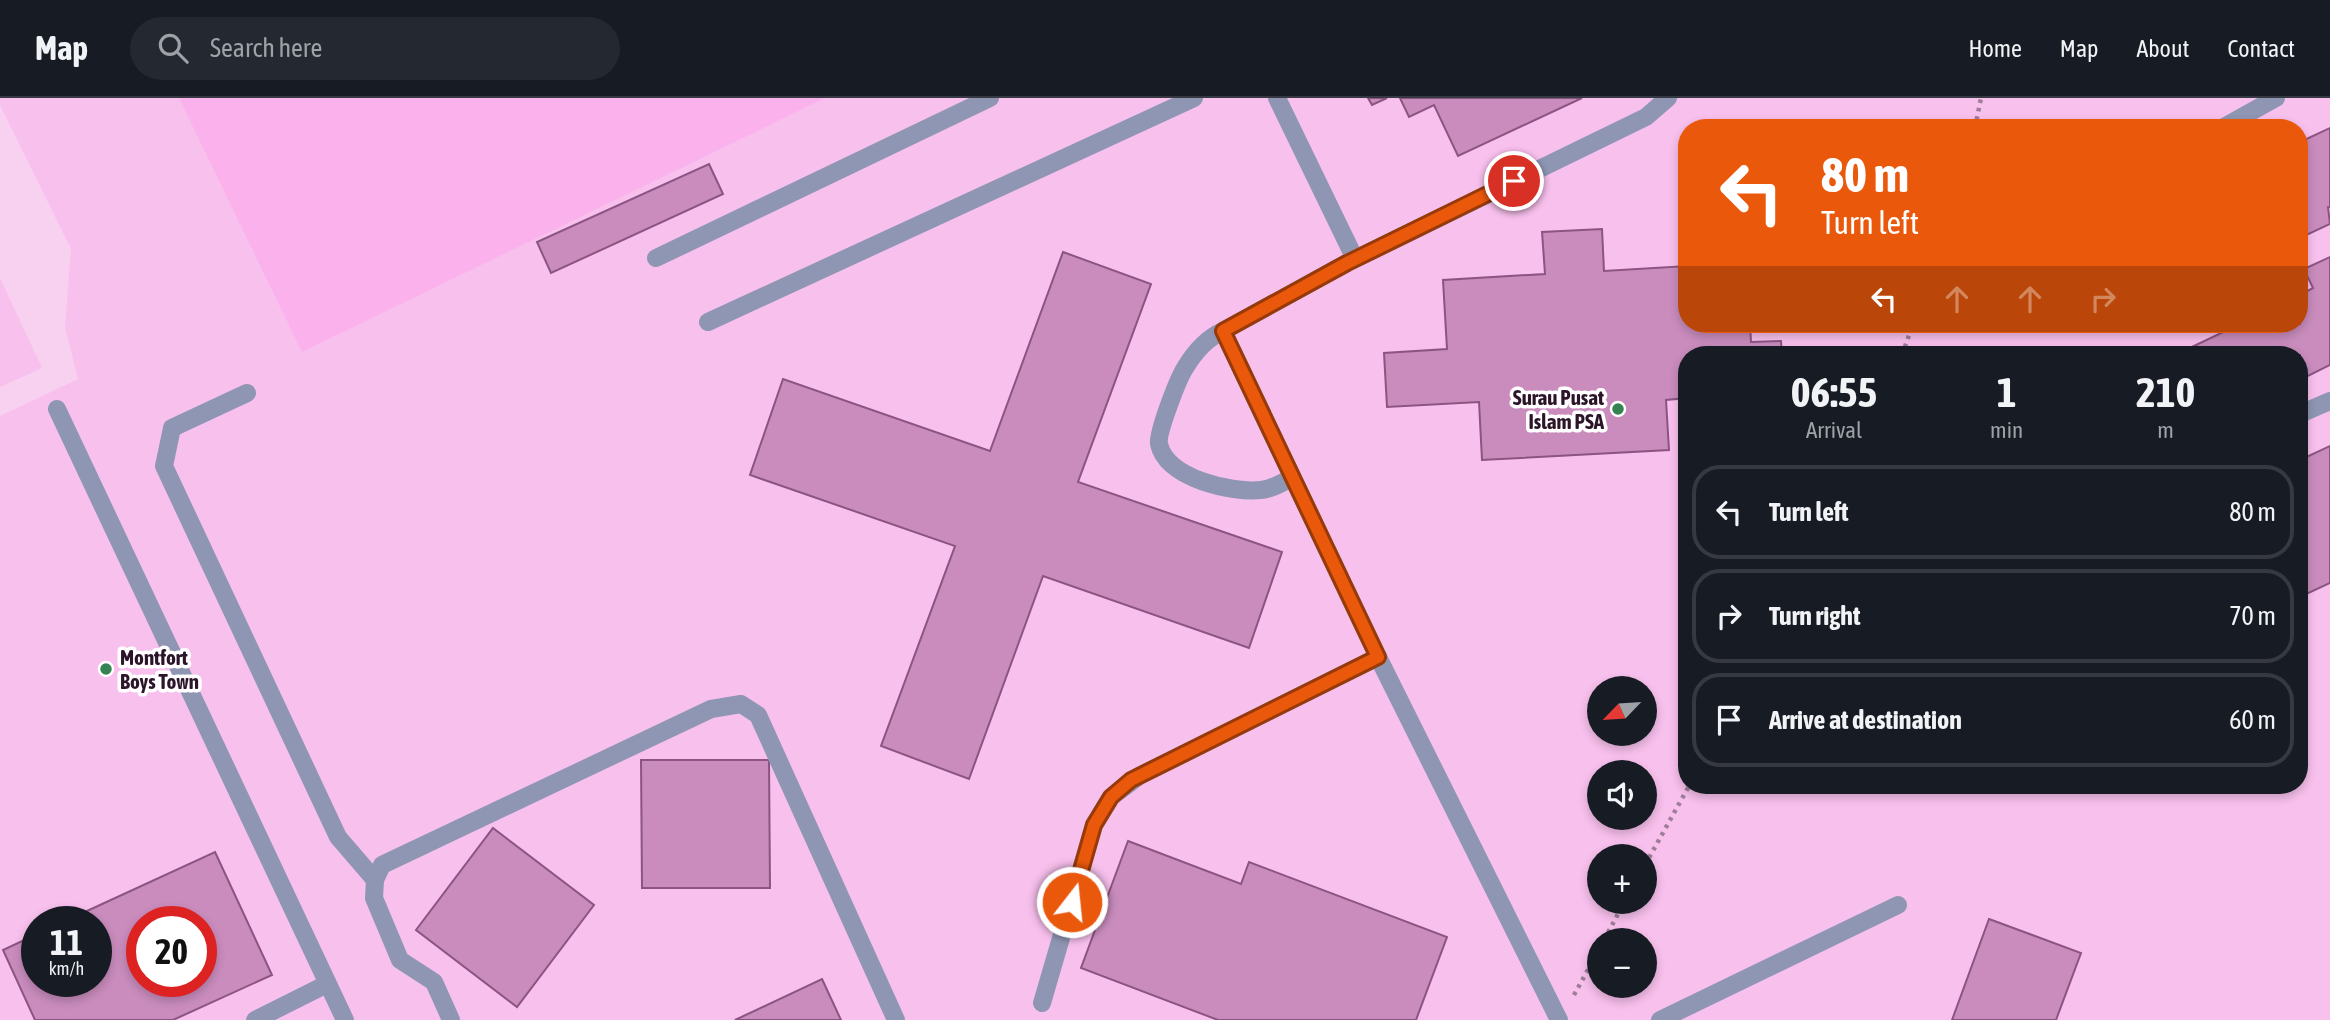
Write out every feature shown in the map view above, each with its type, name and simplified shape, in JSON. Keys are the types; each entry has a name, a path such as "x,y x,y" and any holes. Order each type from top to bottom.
{"lane":[{"path":"656,258 990,98"},
{"path":"708,322 1194,98"},
{"path":"1277,98 1355,259"},
{"path":"1291,478 1263,490 1223,488 1192,478 1171,463 1159,444 1161,426 1184,369 1210,337 1355,259 1646,117 1668,98"},
{"path":"2238,119 2276,98"},
{"path":"1223,331 1378,657 1559,1020"},
{"path":"247,393 172,428 164,466 338,837 375,880"},
{"path":"2308,411 2330,401"},
{"path":"57,409 345,1020"},
{"path":"1042,1003 1094,825 1111,797 1139,776 1378,657"},
{"path":"451,1020 433,982 400,960 374,898 375,880 382,865 711,709 741,704 758,715 896,1020"},
{"path":"1660,1020 1898,905"},
{"path":"255,1020 327,984"}],"path":[{"path":"1977,119 1981,98"},
{"path":"1657,844 1685,794"},
{"path":"1573,996 1587,971"}],"shaded area":[{"path":"0,98 2330,98 2330,1020 0,1020 0,416 78,379 65,327 71,249 0,105"},
{"path":"179,98 825,98 302,352"},
{"path":"0,278 42,368 0,387"}],"building":[{"path":"1368,98 1387,98 1372,105"},
{"path":"1400,98 1582,98 1458,156 1434,105 1409,117"},
{"path":"2330,128 2330,224 2308,234 2308,138"},
{"path":"709,164 723,194 551,273 537,242"},
{"path":"1602,229 1604,271 1678,267 1678,333 1750,333 1751,342 1781,341 1781,346 1678,346 1678,399 1666,400 1669,450 1482,460 1479,402 1387,407 1384,353 1447,349 1443,280 1545,274 1542,232"},
{"path":"1063,252 1151,284 1078,482 1282,552 1249,648 1043,576 969,779 881,746 955,546 750,475 783,379 990,451"},
{"path":"2330,257 2330,365 2308,376 2308,346 2194,346 2221,333 2308,333 2308,291 2313,288 2308,277 2308,267"},
{"path":"2330,446 2330,583 2308,593 2308,456"},
{"path":"641,760 769,760 770,888 642,888"},
{"path":"493,828 594,905 517,1007 416,930"},
{"path":"1128,841 1241,884 1249,862 1447,937 1416,1020 1218,1020 1081,968"},
{"path":"215,852 272,975 173,1020 35,1020 24,997 112,997 112,906 98,906"},
{"path":"1989,919 2081,953 2056,1020 1952,1020"},
{"path":"21,942 21,989 3,950"},
{"path":"822,979 841,1020 735,1020"}],"place":[{"name":"Surau Pusat Islam PSA","path":"1618,409"},
{"name":"Montfort Boys Town","path":"106,669"}],"route":[{"path":"1072,902 1094,825 1111,797 1131,780 1378,657 1223,331 1347,263 1514,181"}]}
